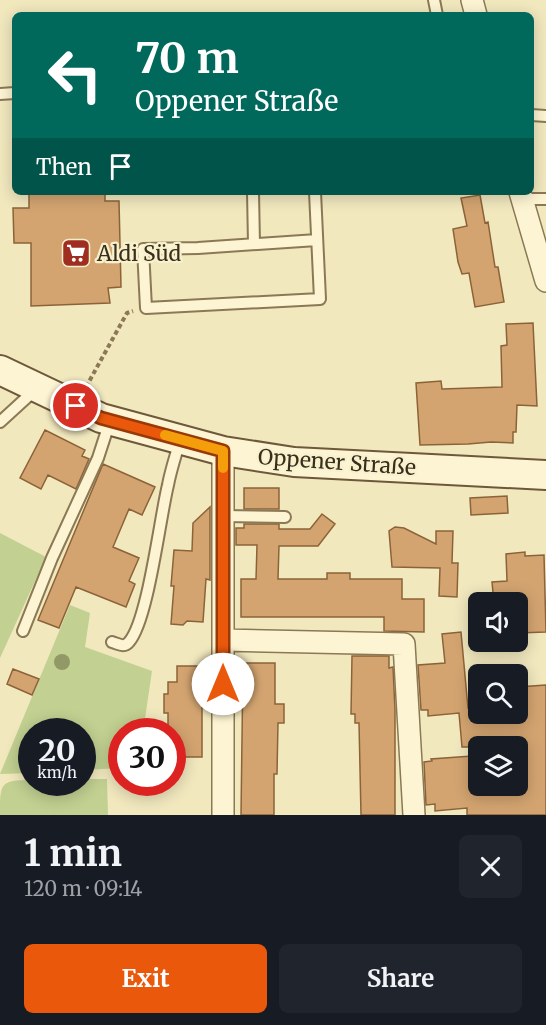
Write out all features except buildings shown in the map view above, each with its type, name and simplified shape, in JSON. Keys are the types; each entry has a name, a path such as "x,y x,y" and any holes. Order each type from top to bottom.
{"street":[{"path":"520,196 546,280"},
{"name":"Oppener Straße","path":"0,370 110,421 223,451 294,462 546,474"},
{"path":"223,451 223,815"},
{"path":"223,640 404,644 414,815"}],"lane":[{"path":"254,195 254,244"},
{"path":"315,195 318,240 320,299 146,308 142,249 318,240"},
{"path":"520,196 546,200"},
{"path":"0,422 37,388"},
{"path":"23,631 52,558 98,458 110,421"},
{"path":"112,642 126,645 131,640 142,616 168,484 180,439"},
{"path":"223,516 285,517"}],"path":[{"path":"90,378 127,313 146,308"}],"green space":[{"path":"0,533 46,557 0,658"},
{"path":"70,605 90,613 85,647 152,671 145,718 108,718 108,769 96,769 96,718 23,718"},
{"path":"18,731 18,773 0,774"},
{"path":"96,779 107,779 108,815 0,815 2,790 4,786 18,781 18,796 96,796"}],"slow traffic":[{"path":"165,435 223,451 223,468"}],"place":[{"name":"Aldi Süd","path":"76,253"}],"route":[{"path":"76,406 101,418 223,451 223,684"}]}
